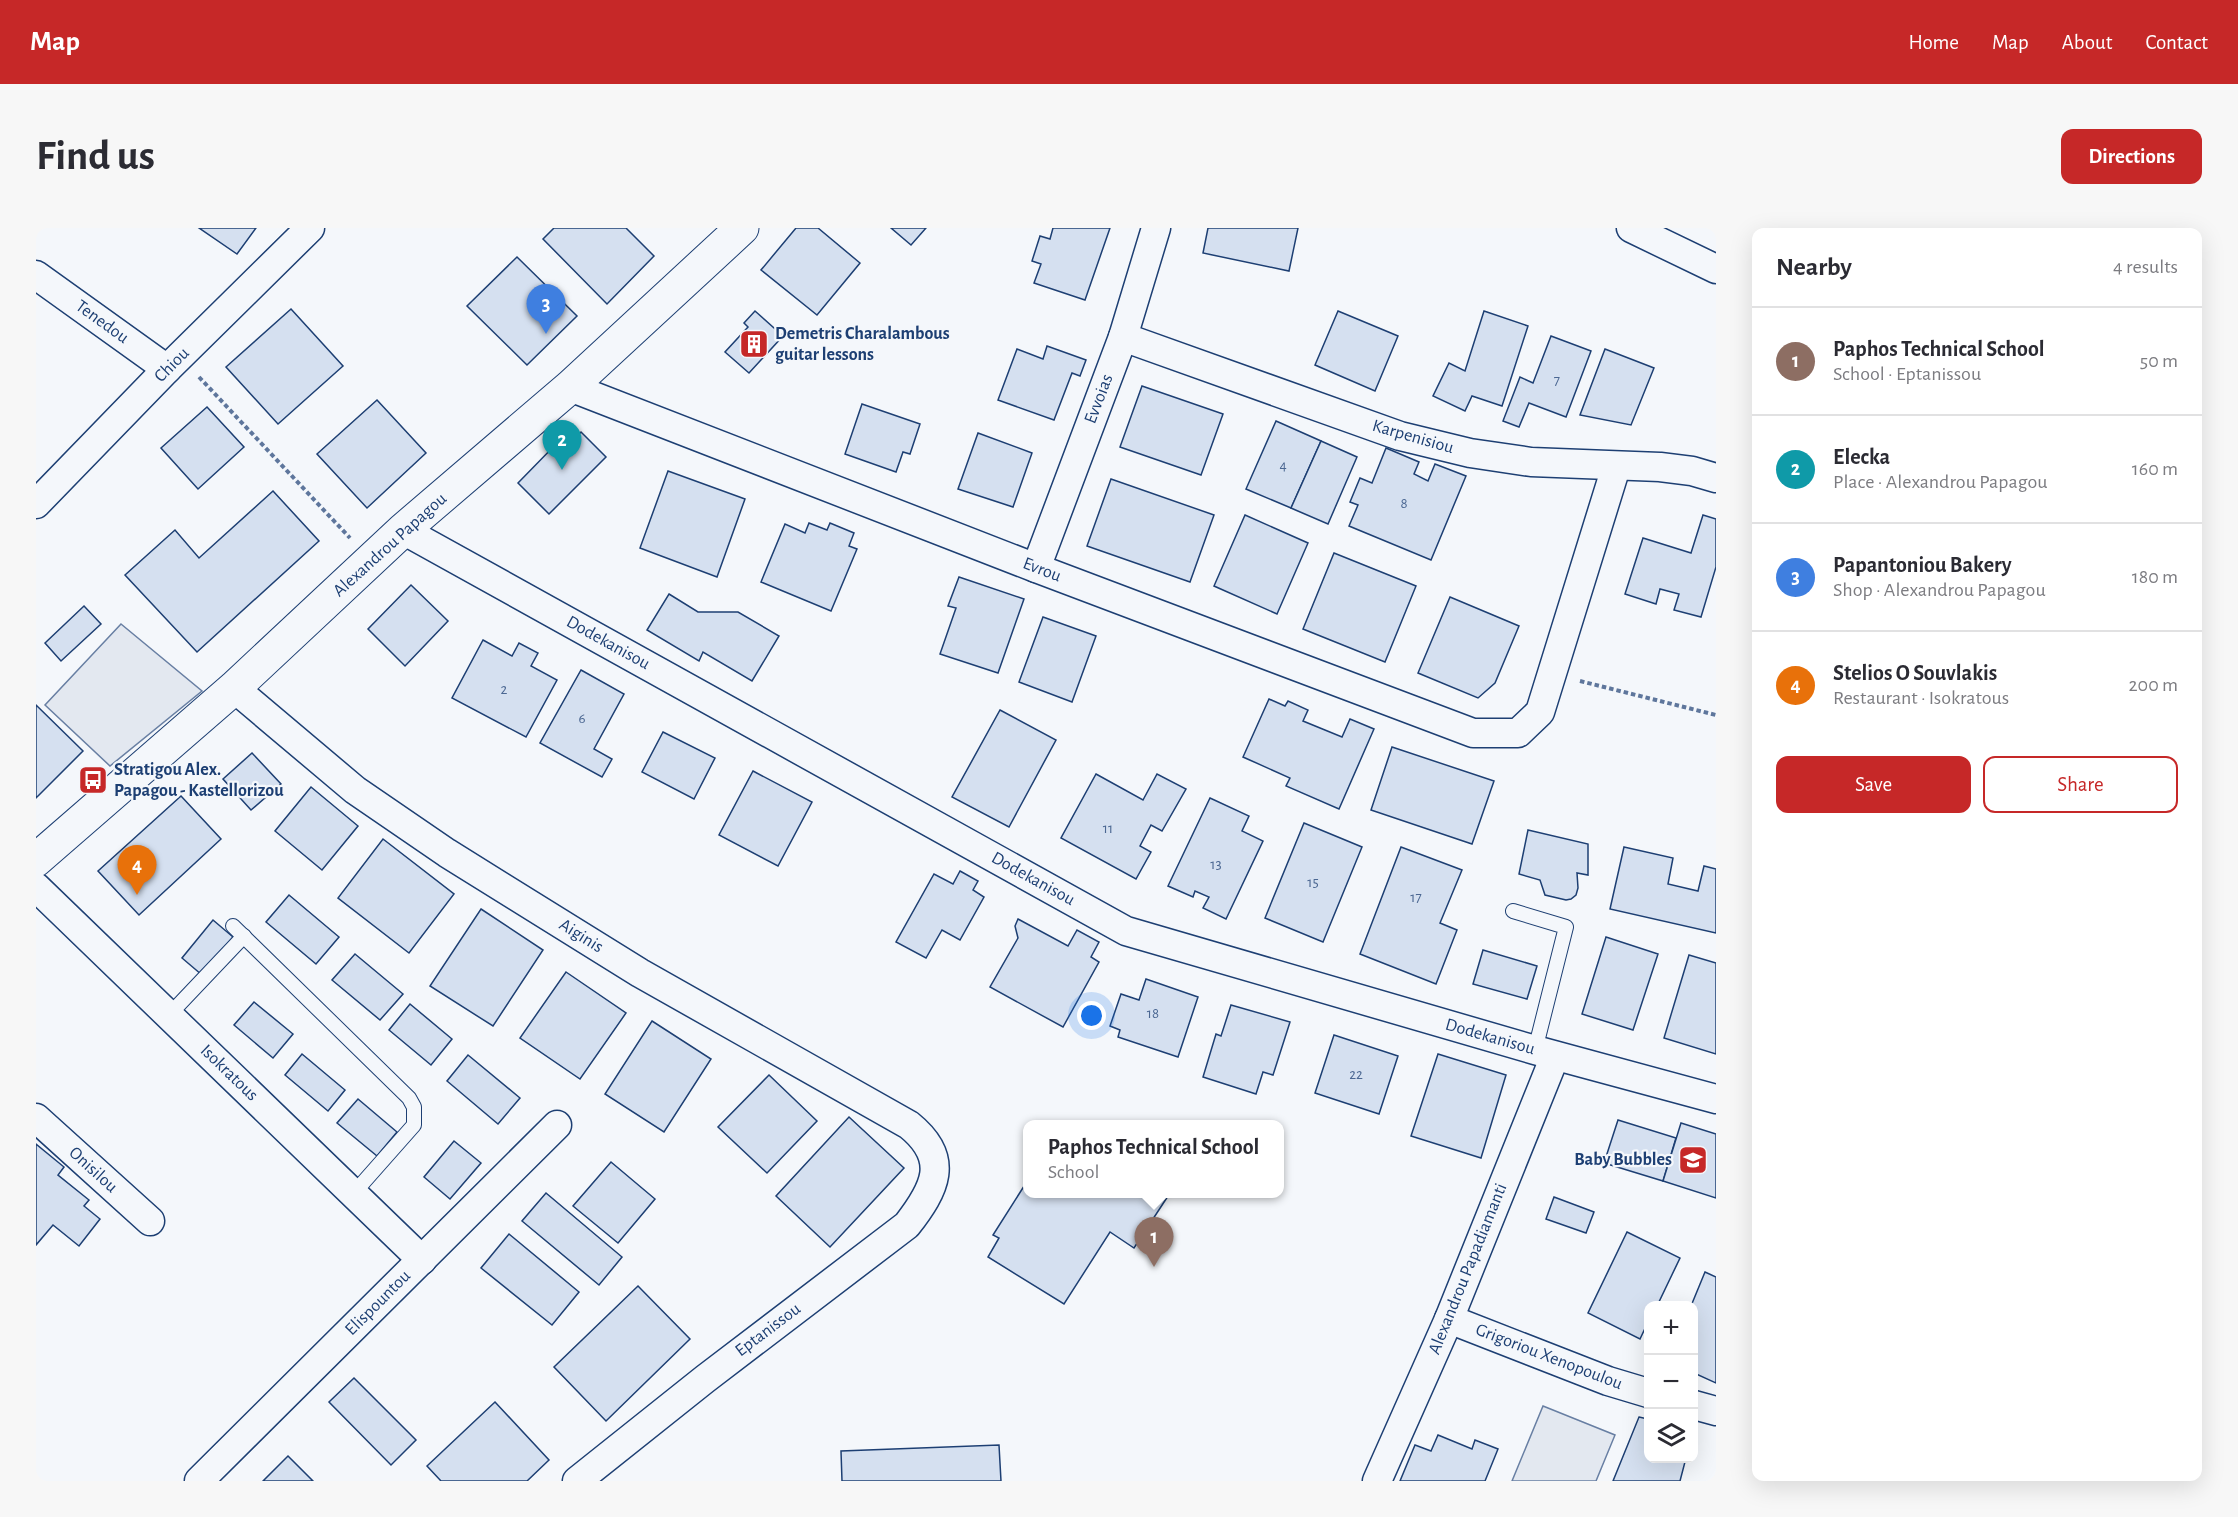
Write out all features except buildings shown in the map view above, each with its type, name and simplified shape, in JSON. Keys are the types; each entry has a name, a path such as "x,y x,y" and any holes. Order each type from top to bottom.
{"street":[{"name":"Chiou","path":"36,504 310,228"},
{"name":"Alexandrou Papagou","path":"36,860 234,688 403,530 570,387 742,228"},
{"name":"Evvoias","path":"1036,568 1123,337 1156,228"},
{"path":"1631,228 1716,269"},
{"name":"Tenedou","path":"36,275 174,363"},
{"name":"Karpenisiou","path":"1123,337 1400,436 1470,453 1531,462 1660,467 1692,471 1716,478"},
{"name":"Evrou","path":"570,387 1036,568 1473,733 1518,733 1540,712 1552,674"},
{"path":"1552,674 1616,466"},
{"name":"Dodekanisou","path":"403,530 1126,931 1545,1053 1716,1100"},
{"name":"Aiginis","path":"234,688 355,790 447,853 640,973 909,1125 923,1136 932,1151 934,1164"},
{"name":"Isokratous","path":"36,887 422,1260"},
{"name":"Alexandrou Papadiamanti","path":"1377,1481 1449,1319 1545,1053"},
{"name":"Onisilou","path":"36,1118 150,1221"},
{"name":"Elispountou","path":"199,1481 557,1125"},
{"name":"Eptanissou","path":"577,1481 705,1379 907,1225 929,1193 934,1177 934,1164"},
{"name":"Grigoriou Xenopoulou","path":"1449,1319 1608,1381 1644,1392"},
{"path":"1698,1406 1716,1412"}],"lane":[{"path":"1513,911 1566,927 1545,1053"},
{"path":"233,927 408,1098 414,1107 414,1125 353,1194"},
{"path":"169,1015 244,936"}],"path":[{"path":"174,363 371,560"},
{"path":"1552,674 1716,715"}],"shaded area":[{"path":"121,624 202,691 110,766 45,705"},
{"path":"1543,1406 1615,1435 1596,1481 1512,1481"}],"place":[{"name":"Papantoniou Bakery","path":"546,334"},
{"name":"Demetris Charalambous guitar lessons","path":"754,344"},
{"name":"Elecka","path":"562,470"},
{"name":"Stratigou Alex. Papagou - Kastellorizou","path":"93,780"},
{"name":"Stelios O Souvlakis","path":"137,895"},
{"name":"Baby Bubbles","path":"1693,1160"},
{"name":"Paphos Technical School","path":"1154,1267"}]}
